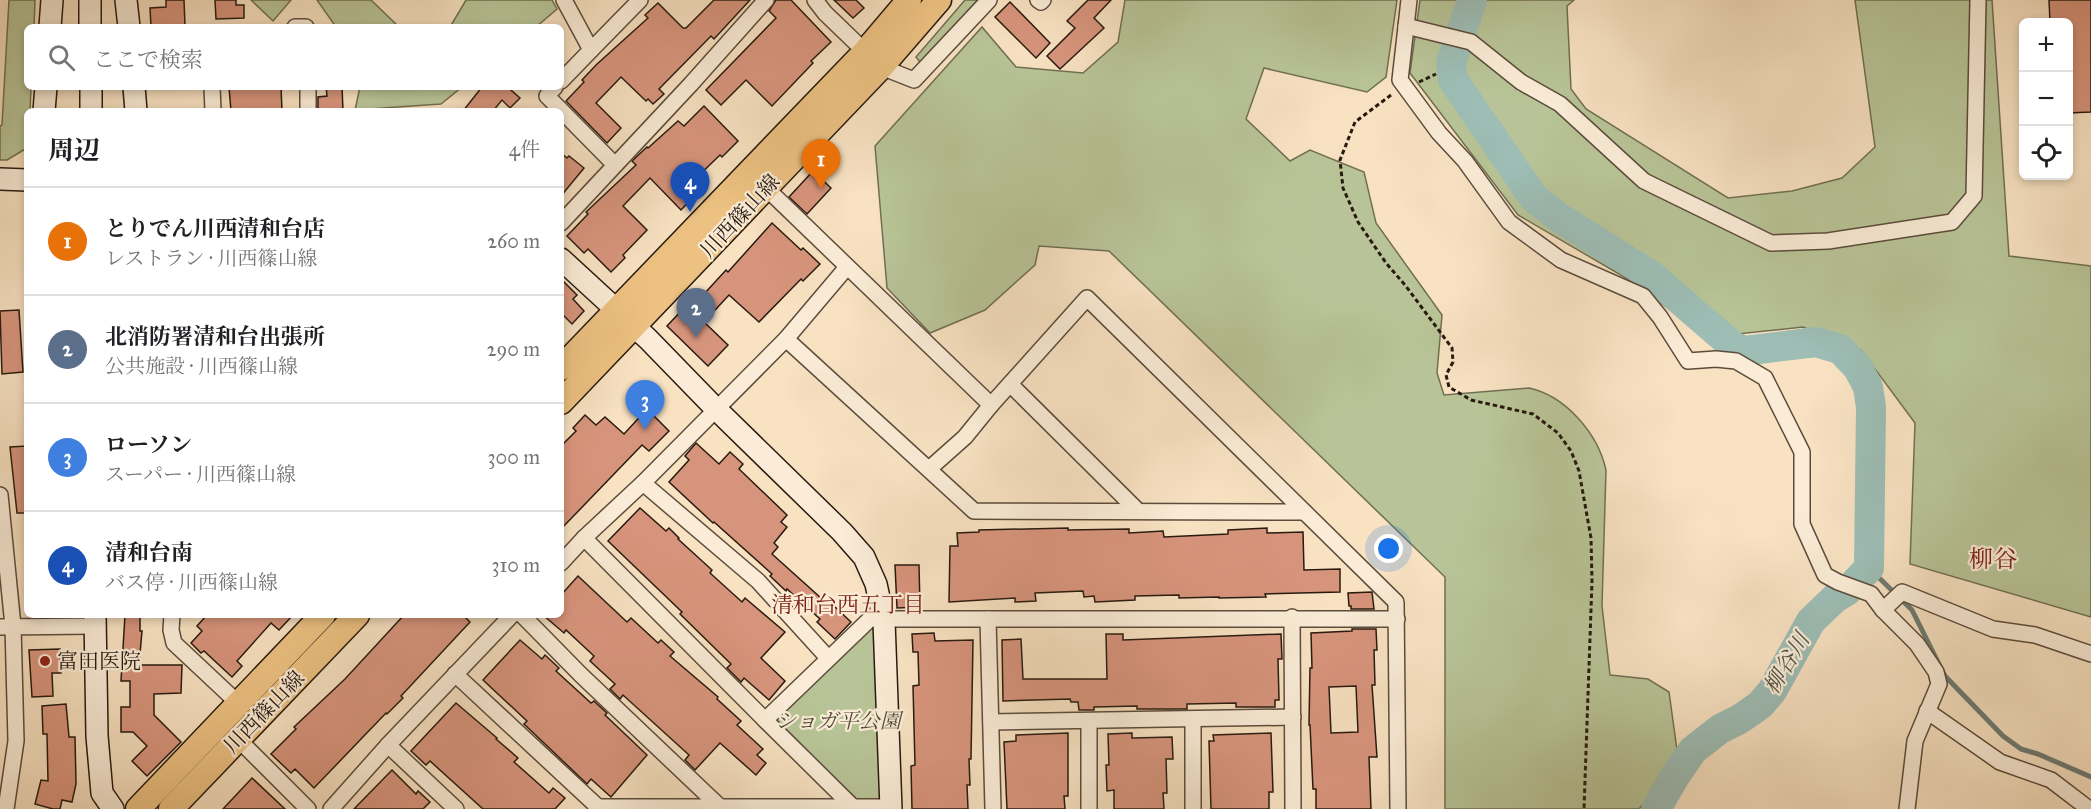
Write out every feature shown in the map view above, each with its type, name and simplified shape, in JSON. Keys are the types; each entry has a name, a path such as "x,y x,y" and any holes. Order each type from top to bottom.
{"main road":[{"name":"川西篠山線","path":"564,399 766,188 873,59 909,0"},
{"name":"川西篠山線","path":"564,365 873,59 939,0"},
{"name":"川西篠山線","path":"138,809 320,618"},
{"name":"川西篠山線","path":"171,809 354,618"}],"street":[{"path":"50,24 52,0"},
{"path":"90,0 90,24"},
{"path":"126,0 129,24"},
{"path":"564,0 591,50"},
{"path":"564,78 640,0"},
{"path":"564,220 766,0"},
{"path":"815,0 873,59 914,80 989,0"},
{"path":"1038,0 1041,3 1043,0"},
{"path":"1409,0 1411,27 1400,80 1439,133 1465,161 1509,222 1561,260 1643,296 1660,317 1688,361 1716,359 1736,361 1765,378 1802,452 1802,524 1825,575 1871,594 1886,607 1917,644 1936,672 1939,684 1915,741 1907,809"},
{"path":"1411,27 1471,42 1521,82 1560,104 1644,181 1771,243 1828,241 1952,222 1974,195 1978,0"},
{"path":"44,108 46,90"},
{"path":"91,90 91,108"},
{"path":"134,90 136,108"},
{"path":"212,90 213,108"},
{"path":"308,90 308,108"},
{"path":"552,90 547,96 559,108"},
{"path":"564,113 614,164"},
{"path":"0,179 24,180"},
{"path":"766,188 991,405"},
{"path":"455,674 597,808 891,808 884,621 876,584 864,557 842,532 635,326 564,262"},
{"path":"564,560 584,538 644,483 786,339 847,267"},
{"path":"929,469 965,437 1087,298 1396,602 1398,809"},
{"path":"786,339 974,511 1304,512"},
{"path":"1010,384 1138,511"},
{"path":"644,483 758,581 828,658"},
{"path":"0,495 16,741 6,809"},
{"path":"584,538 853,807"},
{"path":"1886,607 1902,592 1993,629 2035,635 2091,654"},
{"path":"765,720 870,619 884,621 1292,617 1397,619"},
{"path":"1292,617 1293,809"},
{"path":"7,626 95,618 97,736 102,793 113,809"},
{"path":"331,809 388,745 509,618"},
{"path":"525,618 581,675 720,807"},
{"path":"988,619 993,809"},
{"path":"171,622 174,643 238,703"},
{"path":"1927,711 2000,762 2051,780 2089,809"},
{"path":"991,722 1293,717"},
{"path":"1193,719 1193,809"},
{"path":"1089,721 1089,809"},
{"path":"238,739 308,809"},
{"path":"388,745 456,809"}],"path":[{"path":"1417,83 1436,74"},
{"path":"1397,92 1355,122 1340,160 1343,188 1358,222 1386,263 1452,348 1453,362 1446,375 1449,387 1471,400 1533,414 1558,433 1571,451 1579,471 1591,538 1592,592 1584,809"}],"green space":[{"path":"9,0 35,0 34,24 24,24 24,90 31,90 30,108 24,108 24,150 7,160 0,160 0,126 2,125"},
{"path":"251,0 291,0 273,21"},
{"path":"317,0 371,0 396,24 334,24"},
{"path":"466,0 552,0 557,9 540,24 452,24"},
{"path":"965,0 978,0 920,62 916,57"},
{"path":"1125,0 1397,0 1386,77 1367,92 1264,68 1246,119 1290,161 1310,150 1364,172 1376,223 1442,315 1437,373 1444,395 1529,388 1543,392 1568,408 1588,430 1596,443 1606,470 1602,606 1610,675 1648,679 1669,692 1677,750 1674,766 1639,809 1445,809 1445,577 1109,251 1039,246 1035,265 985,310 930,333 887,288 875,146 982,27 1016,67 1083,73 1118,42"},
{"path":"1420,0 1574,0 1567,6 1571,89 1586,109 1728,198 1792,191 1842,178 1875,147 1855,0 1992,0 2009,256 2091,266 2091,617 1910,564 1915,423 1861,350 1803,327 1708,337 1626,278 1518,215 1410,73"},
{"path":"359,90 458,90 441,104 355,108"},
{"name":"ショガ平公園","path":"870,619 884,621 891,807 853,807 765,720"}],"building":[{"path":"166,0 184,0 185,24 151,24 150,8 166,7"},
{"path":"215,0 236,0 236,5 244,5 244,18 216,19"},
{"path":"714,0 750,0 714,39 711,36 659,89 664,94 653,104 648,99 646,101 621,77 596,103 621,128 607,143 566,101 596,65 648,18 645,15 658,3 683,28 686,28"},
{"path":"776,0 791,0 831,42 811,61 813,63 772,106 746,80 721,105 706,90 776,18 769,11"},
{"path":"834,0 856,0 864,8 853,18"},
{"path":"1088,0 1111,0 1094,18 1104,28 1060,69 1047,56 1075,28 1067,21"},
{"path":"2049,0 2091,0 2091,112 2073,113 2073,18 2050,18"},
{"path":"1010,2 1050,43 1036,58 995,17"},
{"path":"229,90 281,90 282,108 231,108"},
{"path":"326,90 342,90 343,108 318,108 318,97 327,96"},
{"path":"480,90 511,90 520,98 510,108 502,100 495,108 465,108"},
{"path":"704,106 738,141 690,184 698,192 681,210 650,178 623,206 647,230 623,255 625,258 611,272 588,249 584,253 567,236 588,214 586,212 636,165 632,161 678,121 684,126"},
{"path":"564,156 567,158 569,156 584,168 564,192"},
{"path":"813,171 831,188 807,214 789,197"},
{"path":"772,223 820,264 803,281 801,279 759,322 729,295 704,322 728,345 708,366 667,326 700,291 704,294 726,270 728,272"},
{"path":"564,282 577,295 573,299 584,311 572,324 564,316"},
{"path":"19,310 23,372 2,374 0,311"},
{"path":"647,409 669,431 649,451 642,445 564,526 564,443 576,431 573,428 585,415 596,425 605,417 624,434"},
{"path":"696,443 719,464 730,452 743,464 739,469 787,515 781,522 787,527 774,543 778,547 772,554 851,622 835,639 817,622 820,619 787,589 786,591 770,576 772,574 669,482 689,460 685,456"},
{"path":"24,446 24,513 17,513 10,447"},
{"path":"640,508 666,531 669,528 712,570 710,573 742,602 745,598 785,632 761,658 785,681 769,700 744,678 741,682 727,668 731,664 680,614 682,612 608,541"},
{"path":"1068,528 1068,530 1129,529 1129,533 1163,531 1164,537 1228,534 1228,530 1267,528 1267,533 1303,532 1304,570 1340,569 1340,592 1219,598 1179,598 1179,595 1135,596 1135,600 1095,602 1094,596 1084,597 1083,591 1035,593 1036,601 1015,602 1015,598 949,602 950,546 958,546 957,533 979,532 979,530"},
{"path":"895,565 919,565 920,607 897,608"},
{"path":"578,576 627,622 631,618 658,643 661,640 674,652 670,656 718,697 717,699 741,721 737,725 763,749 757,755 766,763 756,775 720,743 695,770 685,760 689,755 623,695 620,699 610,689 615,684 590,661 594,656 566,630 564,633 546,618 564,618 564,592"},
{"path":"1372,592 1374,609 1351,609 1348,593"},
{"path":"125,618 140,618 140,631 142,631 139,665 182,665 181,693 154,694 154,715 181,742 147,776 132,761 147,746 133,732 121,732 121,707 130,707 130,681 121,681"},
{"path":"204,618 290,618 279,630 271,623 237,661 242,666 232,677 204,651 201,653 191,643 202,631 197,626"},
{"path":"401,618 466,618 470,622 401,696 403,698 314,788 295,769 291,773 271,754 296,729 294,727 345,679"},
{"path":"1352,629 1376,629 1375,685 1372,685 1377,757 1369,757 1371,809 1316,809 1309,725 1311,633 1352,631","holes":["1356,686 1358,732 1331,733 1329,687"]},
{"path":"934,633 935,641 973,640 968,809 912,809 911,766 915,765 913,686 919,685 918,652 913,652 912,634"},
{"path":"1106,634 1123,634 1123,640 1281,634 1282,659 1278,659 1279,700 1275,700 1275,707 1236,707 1236,703 1187,704 1187,709 1137,709 1137,706 1094,707 1094,710 1079,710 1078,702 1071,702 1070,699 1003,701 1002,640 1021,639 1023,679 1107,679"},
{"path":"520,640 542,659 545,655 559,668 556,671 591,703 594,701 607,713 605,715 647,755 611,797 591,779 587,784 524,724 527,721 483,680"},
{"name":"富田医院","path":"60,649 61,673 52,673 53,696 32,697 29,650"},
{"path":"456,703 518,758 514,762 549,793 553,788 565,798 555,809 483,809 430,761 426,765 411,751"},
{"path":"66,704 69,737 75,737 76,784 72,802 62,800 60,809 53,809 35,804 41,780 48,781 47,734 43,734 42,706"},
{"path":"1068,733 1068,796 1064,796 1065,809 1007,809 1004,742 1016,741 1016,735"},
{"path":"1132,733 1132,738 1172,737 1173,759 1166,759 1167,793 1163,793 1164,809 1114,809 1114,790 1107,791 1108,734"},
{"path":"1271,733 1273,792 1269,792 1269,809 1211,809 1209,741 1214,741 1213,735"},
{"path":"392,770 416,794 418,791 430,802 423,809 354,809"},
{"path":"252,778 285,809 223,809"}],"waterway":[{"name":"柳谷川","path":"1472,0 1451,63 1453,80 1534,198 1558,217 1652,276 1733,346 1744,351 1816,342 1840,349 1858,368 1868,387 1871,407 1869,568 1847,591 1835,598 1811,621 1772,691 1760,705 1720,729 1693,750 1656,809"},
{"path":"1869,568 1912,610 1945,676 2003,736 2021,749 2091,777"}],"place":[{"name":"とりでん川西清和台店","path":"821,189"},
{"name":"清和台南","path":"690,212"},
{"name":"北消防署清和台出張所","path":"696,338"},
{"name":"ローソン","path":"645,430"},
{"name":"富田医院","path":"45,661"}],"district":[{"name":"柳谷","path":"1993,559"},
{"name":"清和台西五丁目","path":"848,604"}]}
